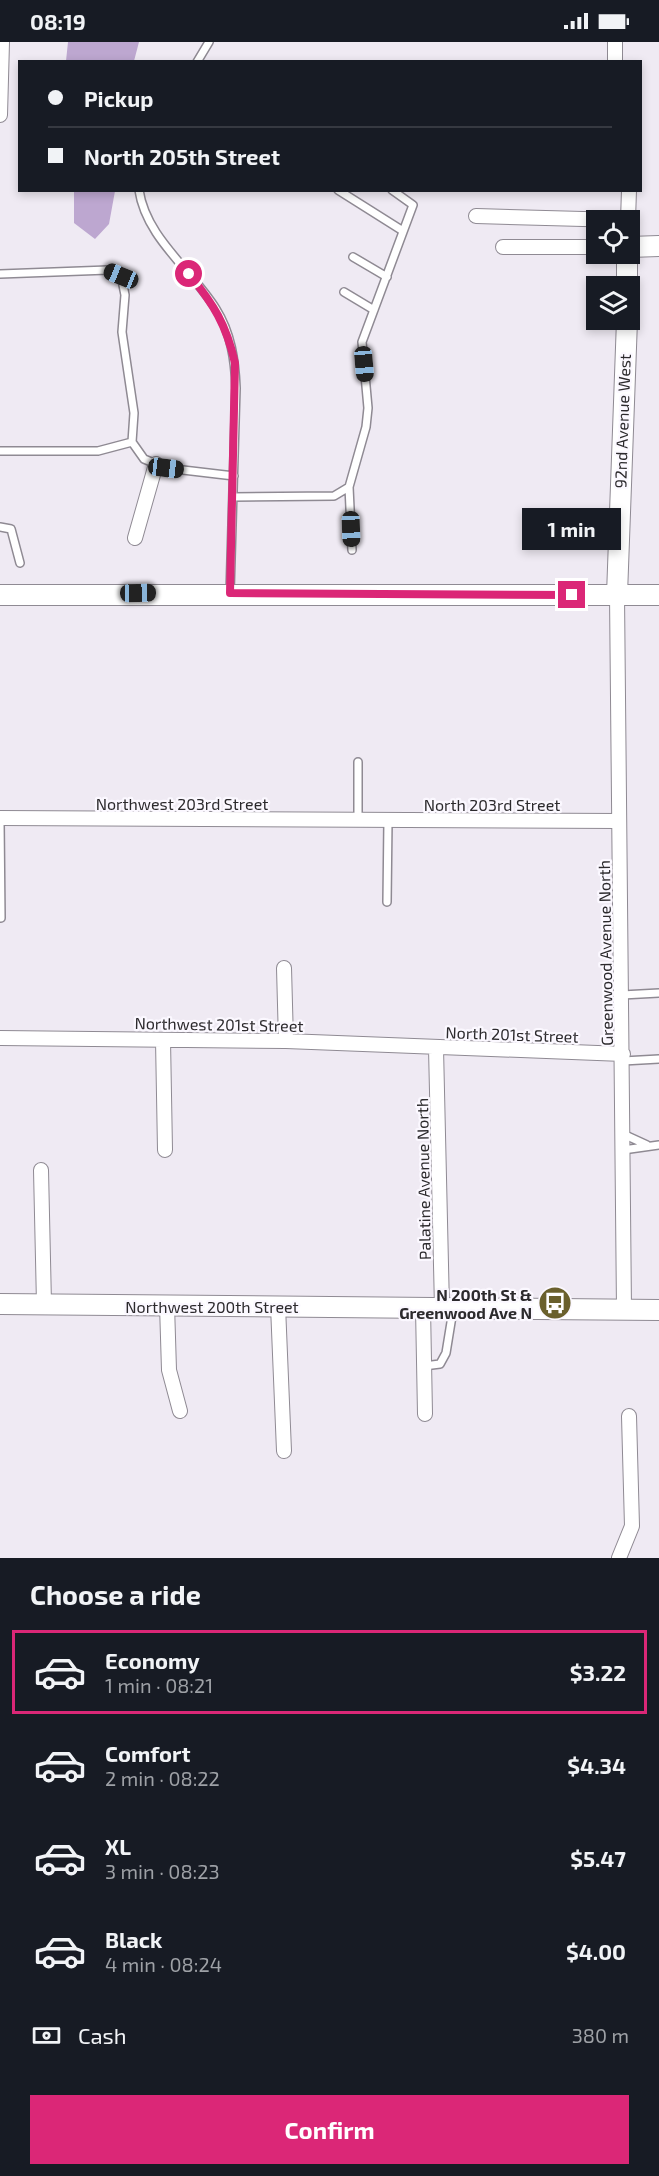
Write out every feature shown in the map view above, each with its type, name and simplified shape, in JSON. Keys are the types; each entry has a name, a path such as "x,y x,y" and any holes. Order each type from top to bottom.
{"street":[{"path":"0,115 2,42"},
{"path":"615,42 615,60"},
{"path":"628,210 629,192"},
{"path":"476,216 586,219"},
{"path":"640,247 659,246"},
{"path":"503,247 586,247"},
{"name":"92nd Avenue West","path":"617,595 627,330"},
{"path":"135,538 156,464"},
{"path":"0,595 254,593 659,595"},
{"name":"Greenwood Avenue North","path":"617,595 624,1310"},
{"name":"Northwest 203rd Street","path":"0,820 361,821"},
{"name":"North 203rd Street","path":"361,821 619,821"},
{"path":"284,968 286,1041"},
{"name":"Northwest 201st Street","path":"0,1038 286,1041 436,1048"},
{"path":"163,1040 165,1150"},
{"name":"North 201st Street","path":"436,1048 623,1057"},
{"name":"Palatine Avenue North","path":"425,1414 424,1366 440,1308 436,1048"},
{"path":"41,1170 44,1304"},
{"name":"Northwest 200th Street","path":"0,1304 659,1310"},
{"path":"167,1305 169,1370 180,1411"},
{"path":"278,1306 284,1450"},
{"path":"619,1558 632,1526 629,1416"}],"lane":[{"path":"198,60 209,42"},
{"path":"140,192 149,222 216,309 228,333 235,363 237,388 230,593"},
{"path":"341,192 403,231"},
{"path":"351,550 349,487 366,427 368,408 362,342 413,205 395,192"},
{"path":"353,256 387,277"},
{"path":"0,274 108,270 121,276 125,295 122,332 134,413 132,442 144,459 166,468 234,476"},
{"path":"344,292 374,310"},
{"path":"0,451 98,451 132,442"},
{"path":"233,497 334,496 349,487"},
{"path":"0,527 11,529 20,563"},
{"path":"358,762 361,821"},
{"path":"0,820 1,918"},
{"path":"387,902 388,821"},
{"path":"622,995 659,993"},
{"path":"623,1057 659,1059"},
{"path":"623,1134 647,1144 659,1145"},
{"path":"623,1150 647,1144"},
{"path":"424,1366 440,1364 446,1353 440,1308"}],"shaded area":[{"path":"68,42 139,42 134,60 66,60"},
{"path":"74,192 115,192 109,224 95,239 74,223"}],"place":[{"name":"N 200th St & Greenwood Ave N","path":"555,1303"}],"route":[{"path":"189,274 216,309 228,333 235,363 237,388 230,593 572,595"}]}
